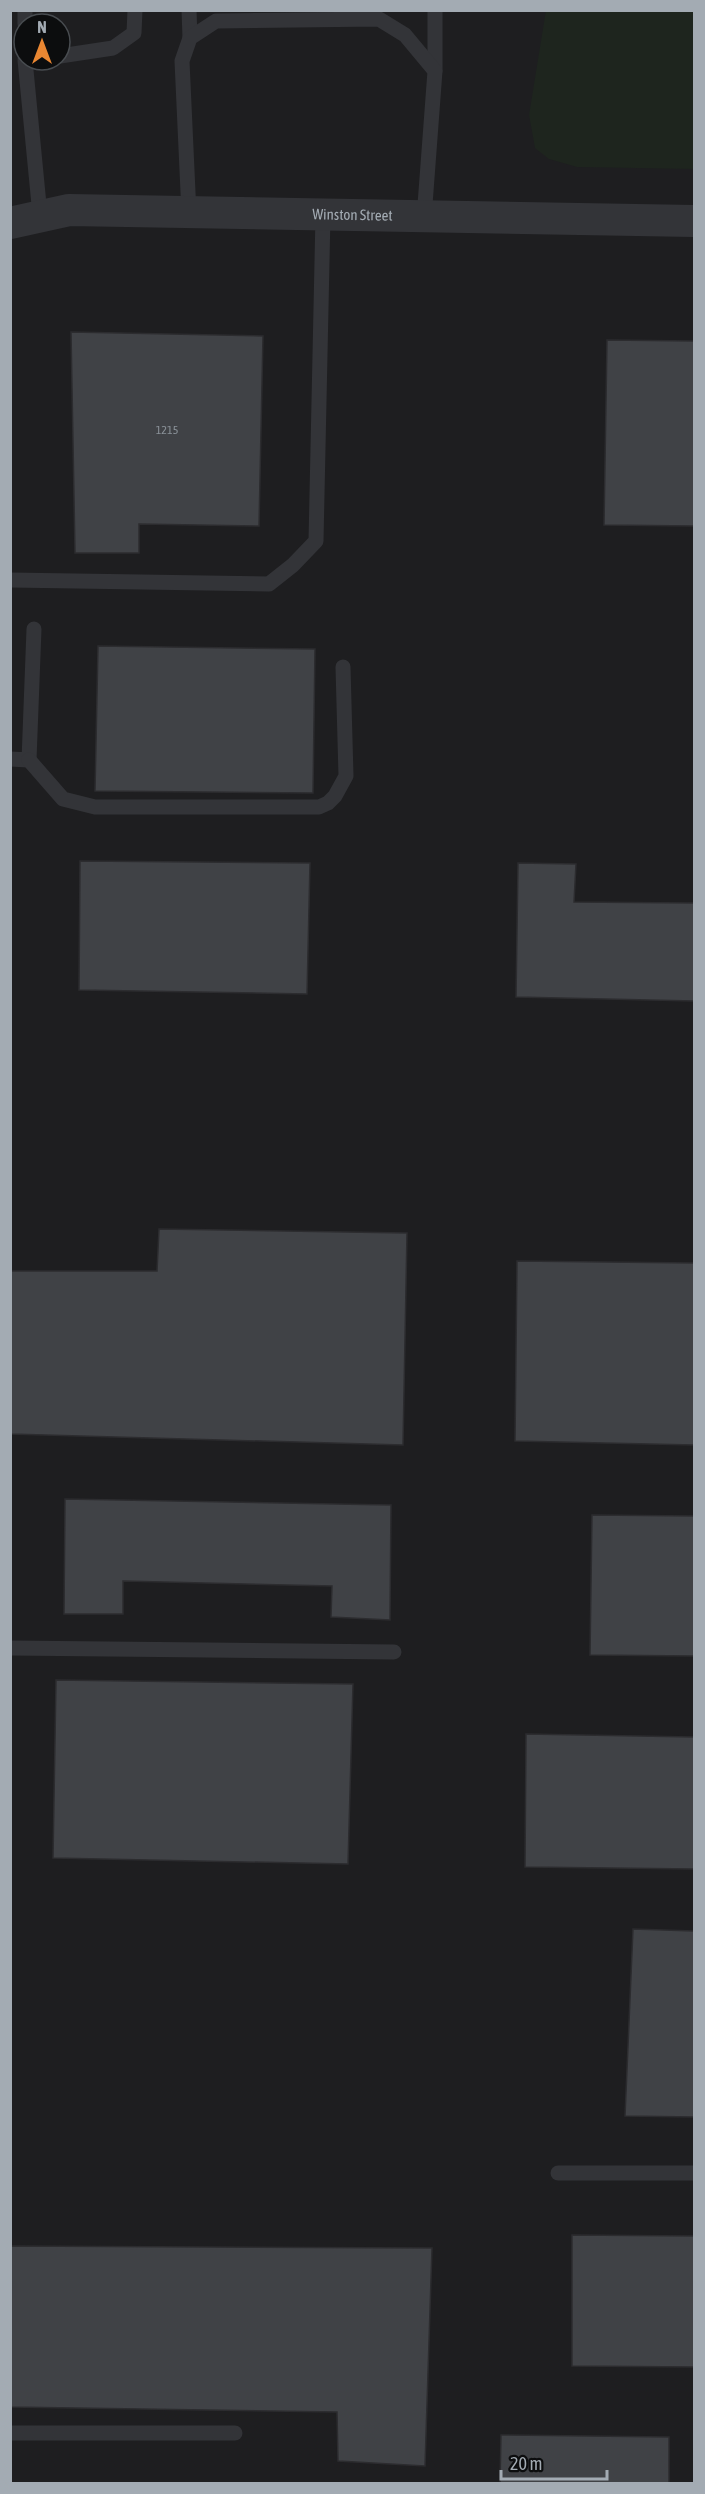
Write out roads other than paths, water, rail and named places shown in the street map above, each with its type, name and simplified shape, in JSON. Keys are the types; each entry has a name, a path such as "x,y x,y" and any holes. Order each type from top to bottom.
{"street":[{"name":"Winston Street","path":"25,219 69,210 189,214 694,221"}],"lane":[{"path":"72,54 113,48 134,33 135,10"},
{"path":"189,10 190,38 182,61 189,214"},
{"path":"424,218 435,71 435,10"},
{"path":"190,38 216,21 379,19 405,35 435,71"},
{"path":"25,219 27,72"},
{"path":"10,580 269,584 293,565 316,541 323,215"},
{"path":"34,629 29,760 63,799 94,807 319,807 328,803 335,796 346,776 343,667"},
{"path":"10,759 29,760"},
{"path":"10,1648 394,1652"},
{"path":"558,2173 694,2173"},
{"path":"10,2433 235,2433"}]}
